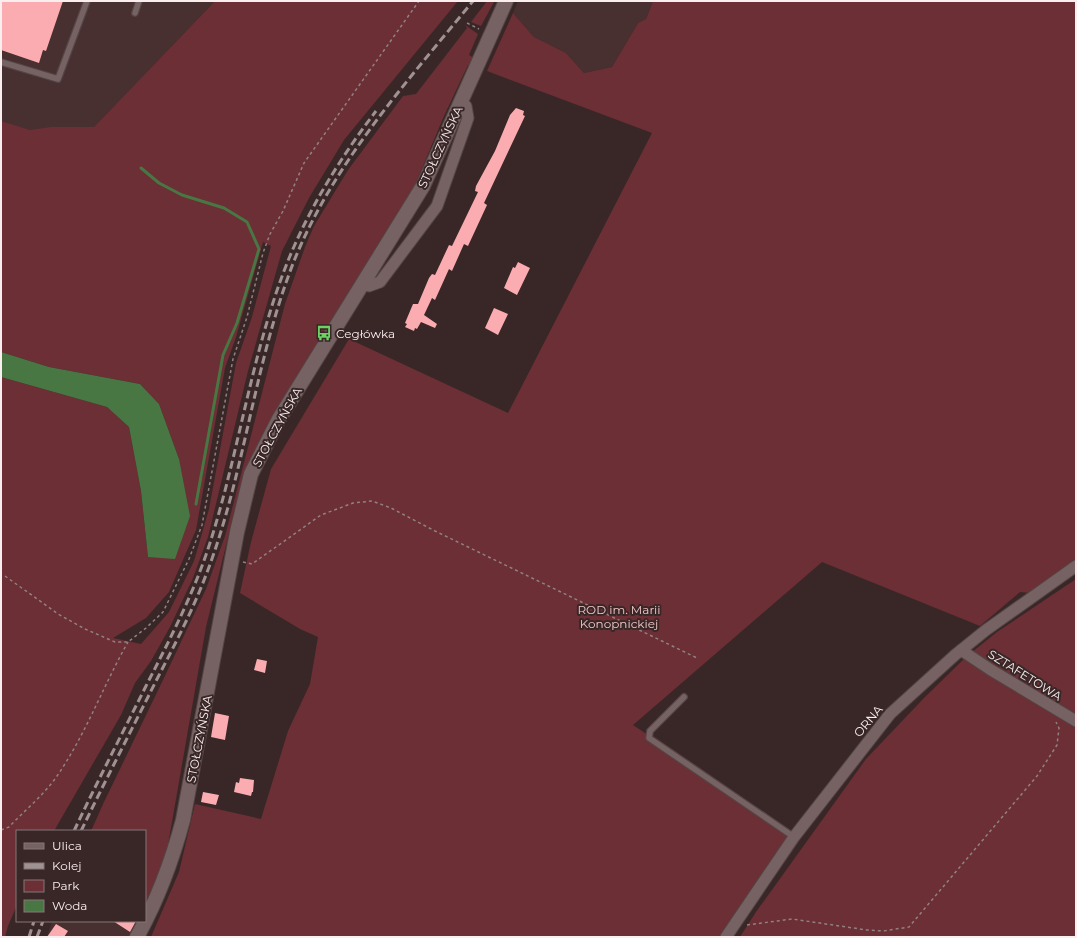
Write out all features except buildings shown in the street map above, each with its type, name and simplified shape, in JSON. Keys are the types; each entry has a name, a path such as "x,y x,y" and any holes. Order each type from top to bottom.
{"street":[{"name":"STOŁCZYŃSKA","path":"146,921 172,862 183,820 237,532 251,474 279,419 423,186 506,1"},
{"path":"364,283 369,286 380,282 437,206 468,118 466,106 460,103"},
{"name":"ORNA","path":"726,937 794,837 890,714 986,630 1076,566"},
{"name":"SZTAFETOWA","path":"962,650 990,670 1076,721"},
{"name":"STOŁCZYŃSKA","path":"137,937 145,922"}],"lane":[{"path":"1,62 58,79 87,1"},
{"path":"135,14 139,1"},
{"path":"684,697 650,731 649,738 794,837"}],"path":[{"path":"1,830 9,827 56,778 85,732 112,671 128,642 163,612 189,559 202,525 233,358 247,317 270,234 283,211 304,163 419,1"},
{"path":"467,22 473,26"},
{"path":"246,563 252,564 321,515 353,503 372,501 391,508 433,530 696,658"},
{"path":"5,576 58,614 84,629 115,642 128,642"},
{"path":"732,927 792,919 867,930 883,931 909,927 1037,776 1057,745 1059,728 1049,706"}],"shaded area":[{"path":"1,1 215,1 74,148 1,125"},
{"path":"518,1 653,1 646,19 638,23 612,67 584,73 566,53 534,37 513,13"},
{"path":"52,922 138,922 130,937 47,937"}],"green space":[{"path":"215,1 458,1 344,140 309,198 282,251 248,371 208,537 193,578 170,627 151,661 135,683 121,715 55,830 16,830 16,907 5,937 1,937 1,377 107,407 129,427 141,491 148,557 179,459 159,404 140,384 49,367 1,352 1,121 30,130 51,127 94,127","holes":["263,242 271,246 252,317 236,363 209,509 194,561 169,612 141,644 113,638 146,618 169,592 196,530 225,368 236,337"]},
{"path":"487,1 494,2 481,26 471,22"},
{"name":"ROD im. Marii Konopnickiej","path":"653,1 1076,1 1076,559 1030,593 1020,592 980,626 822,562 633,725 792,832 728,937 151,937 179,872 195,804 261,819 288,731 310,684 318,637 300,629 240,593 251,542 271,469 349,339 508,413 652,133 487,71 513,13 534,37 566,53 584,73 612,67 638,23 646,19"},
{"path":"465,25 478,34 469,55 474,58 471,66 468,65 444,116 415,185 254,453 242,480 206,627 165,862 146,905 146,830 91,830 206,589 225,536 285,304 314,226 348,170 403,96 416,94 467,28"},
{"path":"1076,579 1076,937 740,937 756,912 866,759 924,698 966,657 997,632"}],"water":[{"path":"1,352 49,367 140,384 159,404 179,459 190,516 175,559 148,557 141,491 129,427 107,407 1,377"}],"waterway":[{"path":"141,168 159,183 182,195 224,208 247,222 259,249 237,323 223,355 196,504"}],"railway":[{"path":"82,830 182,629 206,575 231,498 259,379 280,300 294,261 310,225 329,190 373,125 397,93 473,1"},
{"path":"74,830 172,636 202,567 228,480 262,340 284,271 302,229 324,188 336,168 376,111"},
{"path":"29,937 34,922"},
{"path":"37,937 43,922"}],"place":[{"name":"Cegłówka","path":"324,333"}]}
